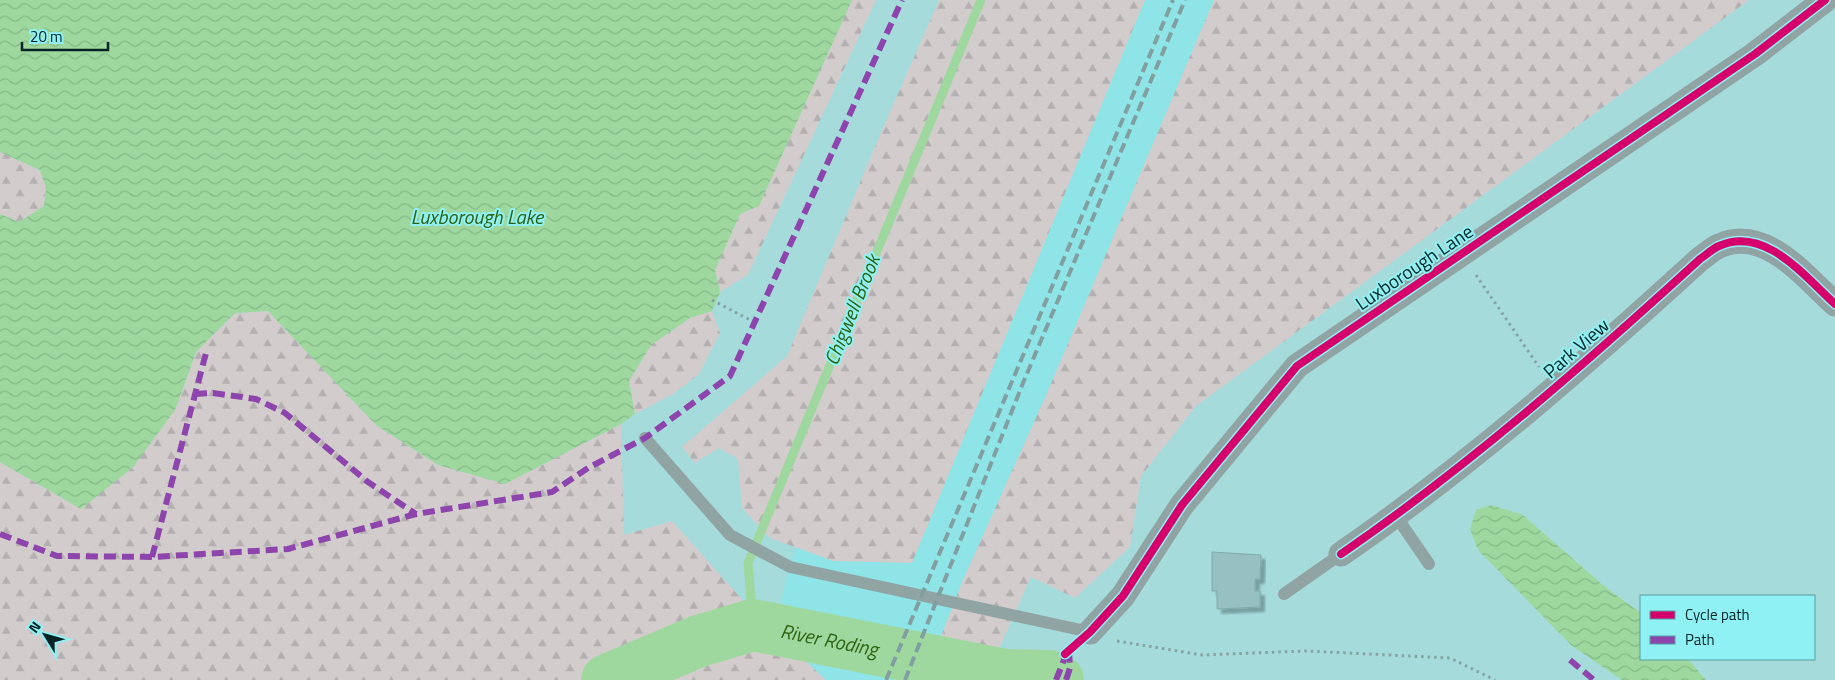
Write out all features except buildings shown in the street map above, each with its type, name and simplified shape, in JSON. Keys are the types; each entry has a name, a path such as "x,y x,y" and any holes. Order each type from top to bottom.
{"street":[{"name":"Luxborough Lane","path":"1090,632 1123,596 1182,505 1297,366 1755,54 1824,0"},
{"name":"Park View","path":"1340,554 1396,516 1481,450 1554,389 1700,259 1719,246 1738,242 1757,244 1781,254 1835,304"}],"lane":[{"path":"645,438 730,534 790,567 1090,632"},
{"path":"1396,516 1429,564"},
{"path":"1284,594 1340,554"}],"path":[{"path":"1485,289 1554,389"},
{"path":"712,300 754,322"},
{"path":"1090,632 1088,636 1202,655 1307,651 1450,658 1496,680"}],"shaded area":[{"path":"1020,0 1355,0 1031,577 985,680 765,680 787,575 838,418"}],"green space":[{"path":"852,0 876,0 748,275 720,292 715,270 740,214 759,205"},
{"path":"939,0 1145,0 912,563 833,561 770,538 742,508 738,459 719,448 695,463 682,447 787,356"},
{"path":"1214,0 1749,0 1196,406 1141,476 1130,547 1075,598 1031,577 985,680 924,680 962,582 1047,393"},
{"path":"0,152 40,170 46,188 44,206 19,222 0,214"},
{"path":"268,311 376,425 438,465 505,484 621,424 624,535 672,521 756,615 826,680 0,680 0,462 81,509 133,467 175,410 196,352 235,313"},
{"path":"712,311 720,333 699,374 673,394 635,414 629,381 651,345 690,318"}],"water":[{"name":"Luxborough Lake","path":"0,0 852,0 759,206 740,214 715,270 720,292 712,311 690,318 651,345 629,381 635,414 621,424 505,484 438,465 376,425 268,311 235,313 196,352 175,410 133,467 81,509 0,462 0,214 19,222 44,206 46,188 40,170 0,152"},
{"path":"1491,505 1523,515 1605,587 1640,612 1640,660 1689,660 1706,680 1622,680 1572,646 1478,550 1470,529 1476,510"}],"waterway":[{"name":"Chigwell Brook","path":"753,625 748,563 981,0"},
{"name":"River Roding","path":"607,680 699,641 753,625 1005,675 1050,676 1058,680"}],"railway":[{"path":"886,680 1173,0"},
{"path":"905,680 1023,383 1185,0"}],"marked path":[{"path":"0,534 57,556 152,557 288,549 416,514 552,492 588,468 645,438 730,376 902,0"},
{"path":"152,557 206,353"},
{"path":"195,394 213,393 256,399 285,413 368,482 416,514"},
{"path":"1066,680 1070,668 1069,651"},
{"path":"1056,680 1067,652"},
{"path":"1570,660 1594,680"}],"cycle path":[{"path":"1065,654 1090,632 1123,596 1182,505 1297,366 1755,54 1825,0"},
{"path":"1341,554 1481,450 1716,247 1736,241 1752,242 1768,248 1797,268 1835,304"}]}
